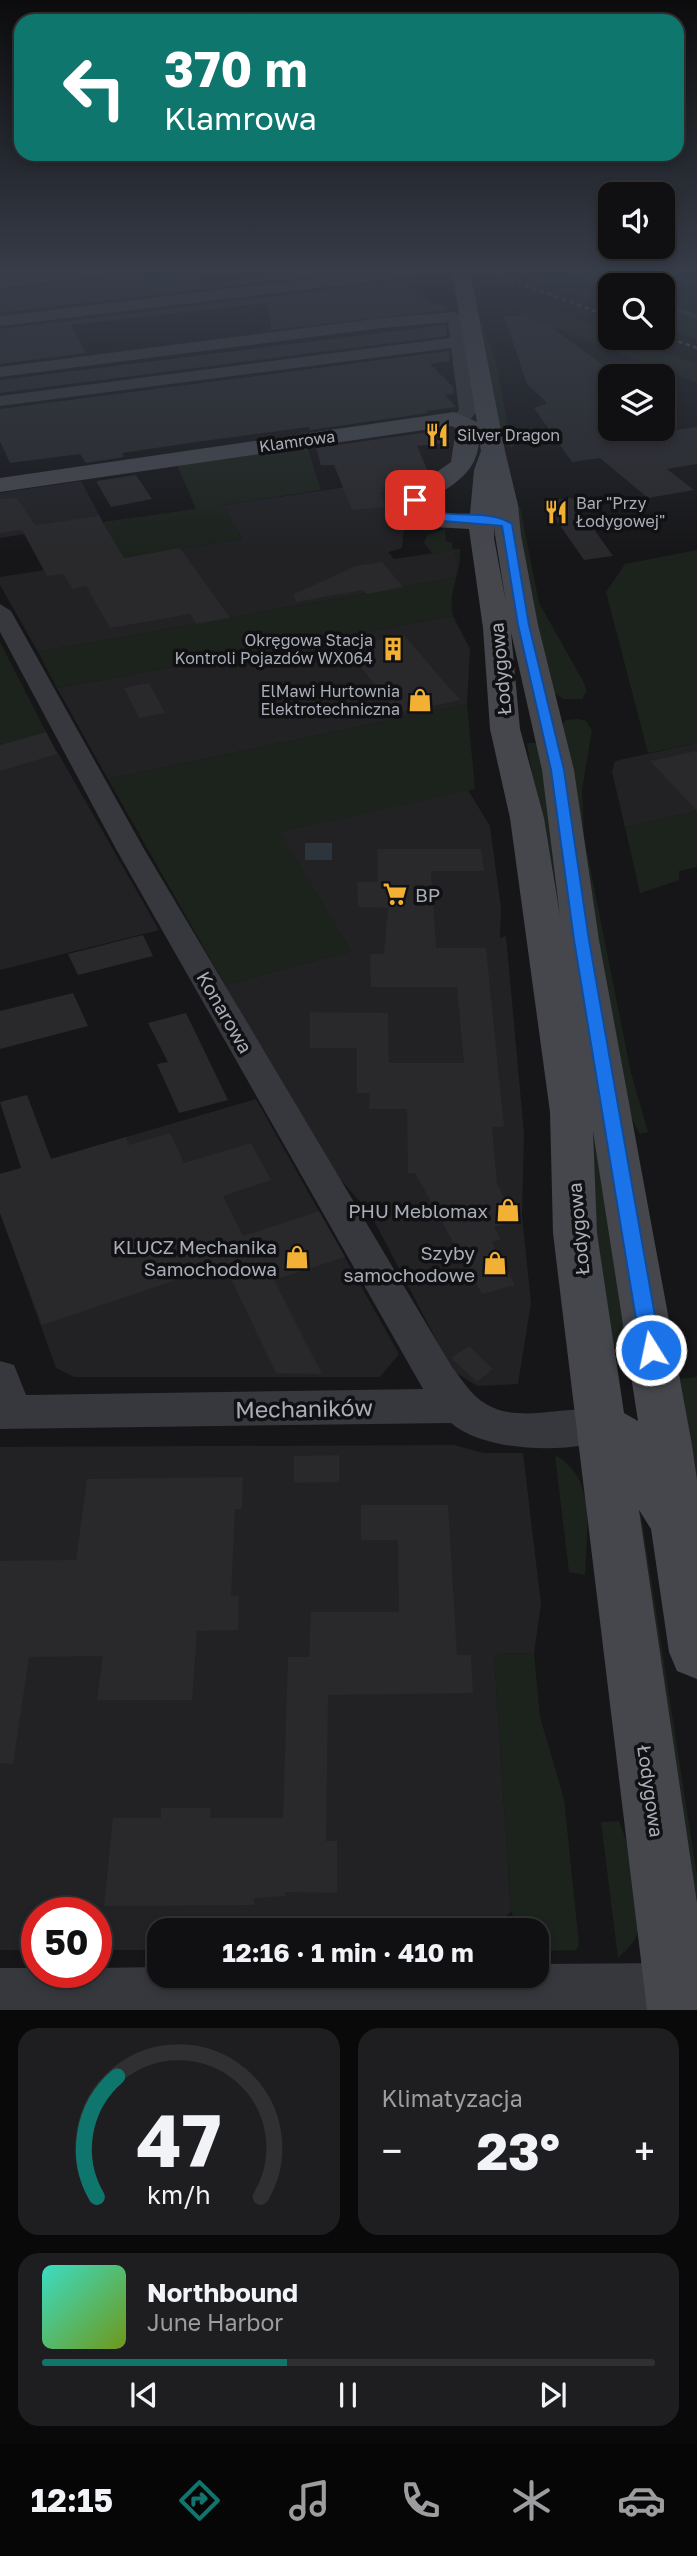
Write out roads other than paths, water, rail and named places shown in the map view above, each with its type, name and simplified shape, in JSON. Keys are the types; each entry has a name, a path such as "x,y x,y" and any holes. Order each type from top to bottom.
{"main road":[{"name":"Łodygowa","path":"478,365 506,505 494,523 503,712 527,818 571,1112 575,1233 678,2000"},
{"name":"Klamrowa","path":"0,485 460,420"},
{"path":"460,420 467,425 468,454 455,472 415,500 415,507 431,517 450,523 494,523"},
{"name":"Łodygowa","path":"494,523 524,625 558,770 581,940 667,1445 697,1652"},
{"path":"602,1426 615,1430 632,1446 677,1528"}],"street":[{"path":"0,372 56,365"},
{"path":"0,401 282,365"},
{"path":"460,420 468,411 463,365"},
{"name":"Konarowa","path":"0,611 130,849 433,1369 460,1406"},
{"name":"Mechaników","path":"4,1400 460,1406"},
{"path":"460,1406 475,1418 497,1426 602,1426"},
{"path":"0,1996 678,2000"}],"place":[{"name":"Silver Dragon","path":"437,435"},
{"name":"Bar \"Przy Łodygowej\"","path":"556,512"},
{"name":"Okręgowa Stacja Kontroli Pojazdów WX064","path":"393,649"},
{"name":"ElMawi Hurtownia Elektrotechniczna","path":"420,700"},
{"name":"BP","path":"395,894"},
{"name":"PHU Meblomax","path":"508,1210"},
{"name":"KLUCZ Mechanika Samochodowa","path":"297,1257"},
{"name":"Szyby samochodowe","path":"495,1263"}]}
